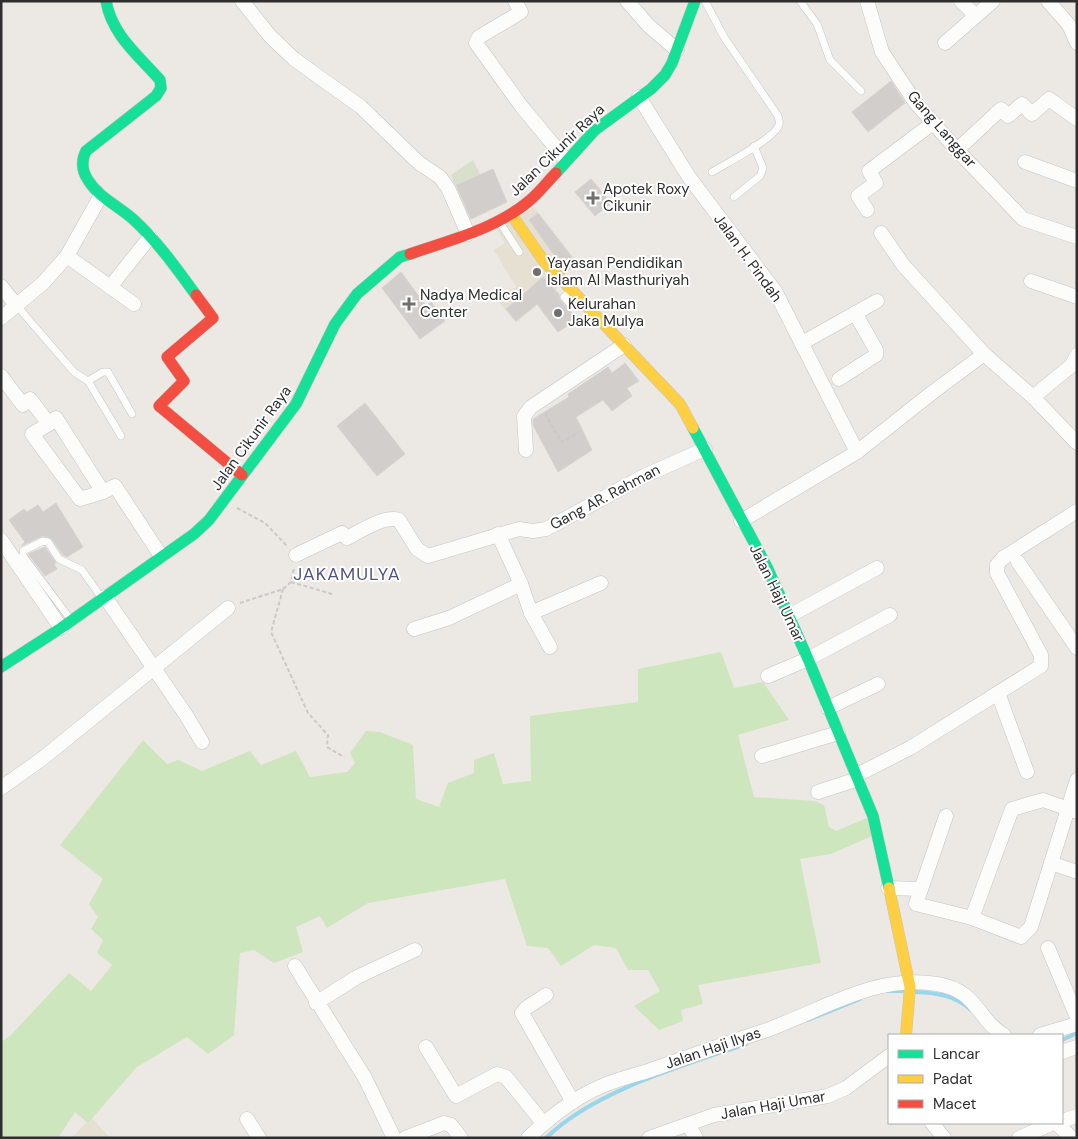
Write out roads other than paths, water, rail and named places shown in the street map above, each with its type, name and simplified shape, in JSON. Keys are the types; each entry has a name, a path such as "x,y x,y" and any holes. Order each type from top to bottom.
{"street":[{"path":"106,1 107,13 114,30 160,80 161,88 156,96 92,146 81,159 83,170 100,197 118,207 169,258 213,318 167,357 184,381 159,406 242,475"},
{"path":"242,1 270,36 294,59 361,107 419,163 440,177 448,188 468,234"},
{"path":"515,1 521,12 479,36 476,44 522,107 566,160"},
{"path":"627,1 649,26 677,50"},
{"name":"Jalan Cikunir Raya","path":"1,667 66,624 202,527 296,404 335,324 357,294 400,257 468,234 511,214 530,200 595,130 665,75 677,50 695,1"},
{"name":"Gang Langgar","path":"867,1 882,52 915,102 932,123 1023,219 1077,237"},
{"path":"961,1 976,16"},
{"path":"1048,1 1069,25 1077,43"},
{"path":"945,43 991,2"},
{"name":"Jalan H. Pindah","path":"639,97 689,177 775,291 857,452"},
{"path":"957,150 1001,109 1008,116 1022,104 1032,114 1049,99 1077,119"},
{"path":"867,210 858,196 876,183 869,171 932,123"},
{"path":"1024,162 1077,181"},
{"path":"1,318 52,274 68,256 100,197"},
{"name":"Jalan Haji Umar","path":"511,214 543,260 680,404 767,567 808,659 873,816 910,989 906,1034"},
{"path":"880,233 904,266 984,354 1033,397 1075,438"},
{"path":"110,287 150,237"},
{"path":"68,256 134,304"},
{"path":"1031,280 1077,297"},
{"path":"1,286 17,306"},
{"path":"802,343 877,300"},
{"path":"839,379 876,355 876,350 855,313"},
{"path":"526,450 524,416 531,407 624,345"},
{"path":"741,521 857,452 984,354"},
{"path":"1033,397 1072,365 1077,355"},
{"path":"1,376 22,405 30,399 49,424"},
{"path":"103,492 56,418 32,434 80,500 103,492 115,486 161,556"},
{"name":"Gang AR. Rahman","path":"296,555 342,534 347,538 380,522 394,519 399,520 417,549 428,556 519,529 532,531 546,529 672,462 705,449"},
{"path":"818,792 858,777 910,748 1037,670 1043,660 997,573 997,565 1003,558 1077,511"},
{"path":"498,534 521,584 531,613 550,647"},
{"path":"1,540 66,624"},
{"path":"1018,562 1077,648"},
{"path":"789,616 877,568"},
{"path":"531,613 601,583"},
{"path":"414,629 449,618 521,584"},
{"path":"103,598 154,668 202,742"},
{"path":"1,788 51,752 228,608"},
{"path":"768,676 808,659 890,614"},
{"path":"828,708 878,684"},
{"path":"998,693 1027,772"},
{"path":"762,756 838,733"},
{"path":"946,816 916,904 972,918 1021,937 1032,927 1051,863 1072,810 1077,780"},
{"path":"972,918 1012,809 1043,800 1072,810"},
{"path":"1051,863 1077,872"},
{"path":"888,888 921,889"},
{"path":"1048,948 1077,1017"},
{"path":"316,1003 357,978 415,950"},
{"path":"295,966 316,1003 364,1078 394,1138"},
{"name":"Jalan Haji Ilyas","path":"528,1138 543,1123 573,1102 601,1086 776,1027 878,985 910,989 938,984 957,990 971,998 991,1024 1003,1034"},
{"path":"546,995 526,1008 522,1013 573,1102"},
{"path":"1043,1034 1077,1024"},
{"path":"426,1047 456,1096 497,1074 506,1076 543,1123"},
{"path":"1063,1052 1077,1047"},
{"name":"Jalan Haji Umar","path":"649,1138 714,1115 828,1096 886,1065"},
{"path":"1063,1121 1077,1116"},
{"path":"247,1119 259,1138"},
{"path":"405,1138 444,1123 451,1125 461,1138"},
{"path":"688,1124 696,1138"},
{"path":"933,1124 944,1138"},
{"path":"1020,1138 1053,1124"},
{"path":"1056,1124 1072,1138"}],"lane":[{"path":"705,1 724,37 778,116 780,124 777,129 754,146 712,172"},
{"path":"800,1 817,24 830,60 861,90"},
{"path":"734,197 760,176 763,168 754,146"},
{"path":"498,220 520,252"},
{"path":"571,291 564,297 571,305"},
{"path":"17,306 74,372 88,381 121,436"},
{"path":"88,381 103,372 108,372 132,414"},
{"path":"66,624 22,552 43,540 48,542 59,560 82,570 103,598"}],"waterway":[{"path":"888,991 903,991"},
{"path":"915,992 931,993 952,998 971,1010"},
{"path":"808,1020 860,999"},
{"path":"1063,1040 1077,1033"},
{"path":"546,1138 566,1121 614,1093 667,1071 746,1044"}],"place":[{"name":"Apotek Roxy Cikunir","path":"593,198"},
{"name":"Yayasan Pendidikan Islam Al Masthuriyah","path":"537,272"},
{"name":"Nadya Medical Center","path":"409,304"},
{"name":"Kelurahan Jaka Mulya","path":"558,313"}],"district":[{"name":"JAKAMULYA","path":"347,574"}]}
